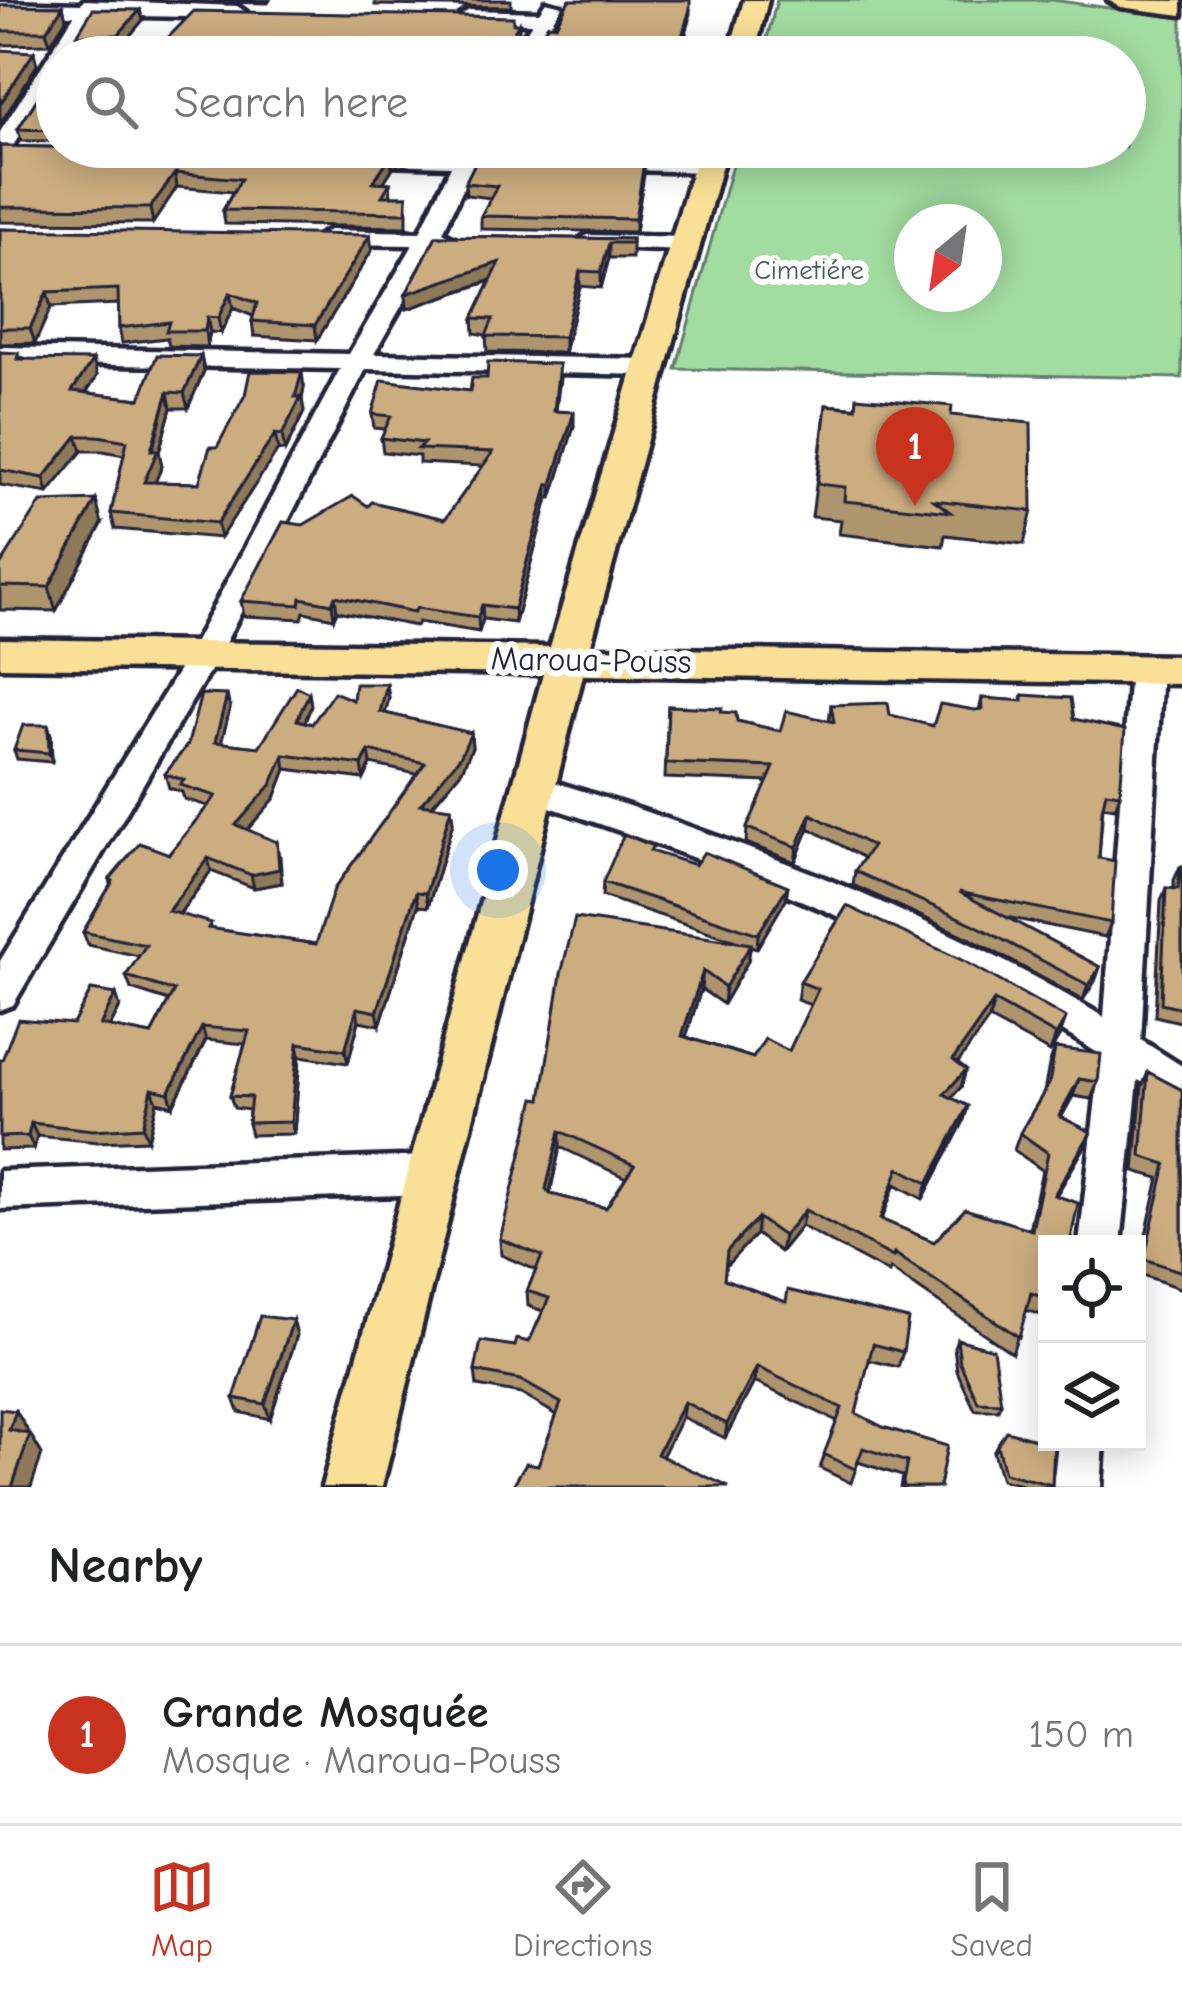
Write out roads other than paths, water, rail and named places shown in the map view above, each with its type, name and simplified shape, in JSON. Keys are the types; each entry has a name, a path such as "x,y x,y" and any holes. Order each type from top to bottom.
{"main road":[{"path":"747,36 756,0"},
{"path":"1120,0 1182,8"},
{"path":"352,1487 567,658 707,168"},
{"name":"Maroua-Pouss","path":"0,653 1164,669"}],"street":[{"path":"64,36 90,5"},
{"path":"0,8 90,5 270,13"},
{"path":"453,16 551,9"},
{"path":"533,36 551,9"},
{"path":"8,150 36,84"},
{"path":"0,994 203,655 357,362 428,239 461,168"},
{"path":"311,237 476,240"},
{"path":"569,242 687,244"},
{"path":"0,355 650,367"},
{"path":"1101,1235 1164,669"},
{"path":"535,789 657,829 809,888 1017,986 1182,1087"},
{"path":"0,1190 430,1175"},
{"path":"1077,1487 1080,1451"}],"place":[{"name":"Grande Mosquée","path":"915,506"}],"park label":[{"name":"Cimetiére","path":"809,270"}]}
